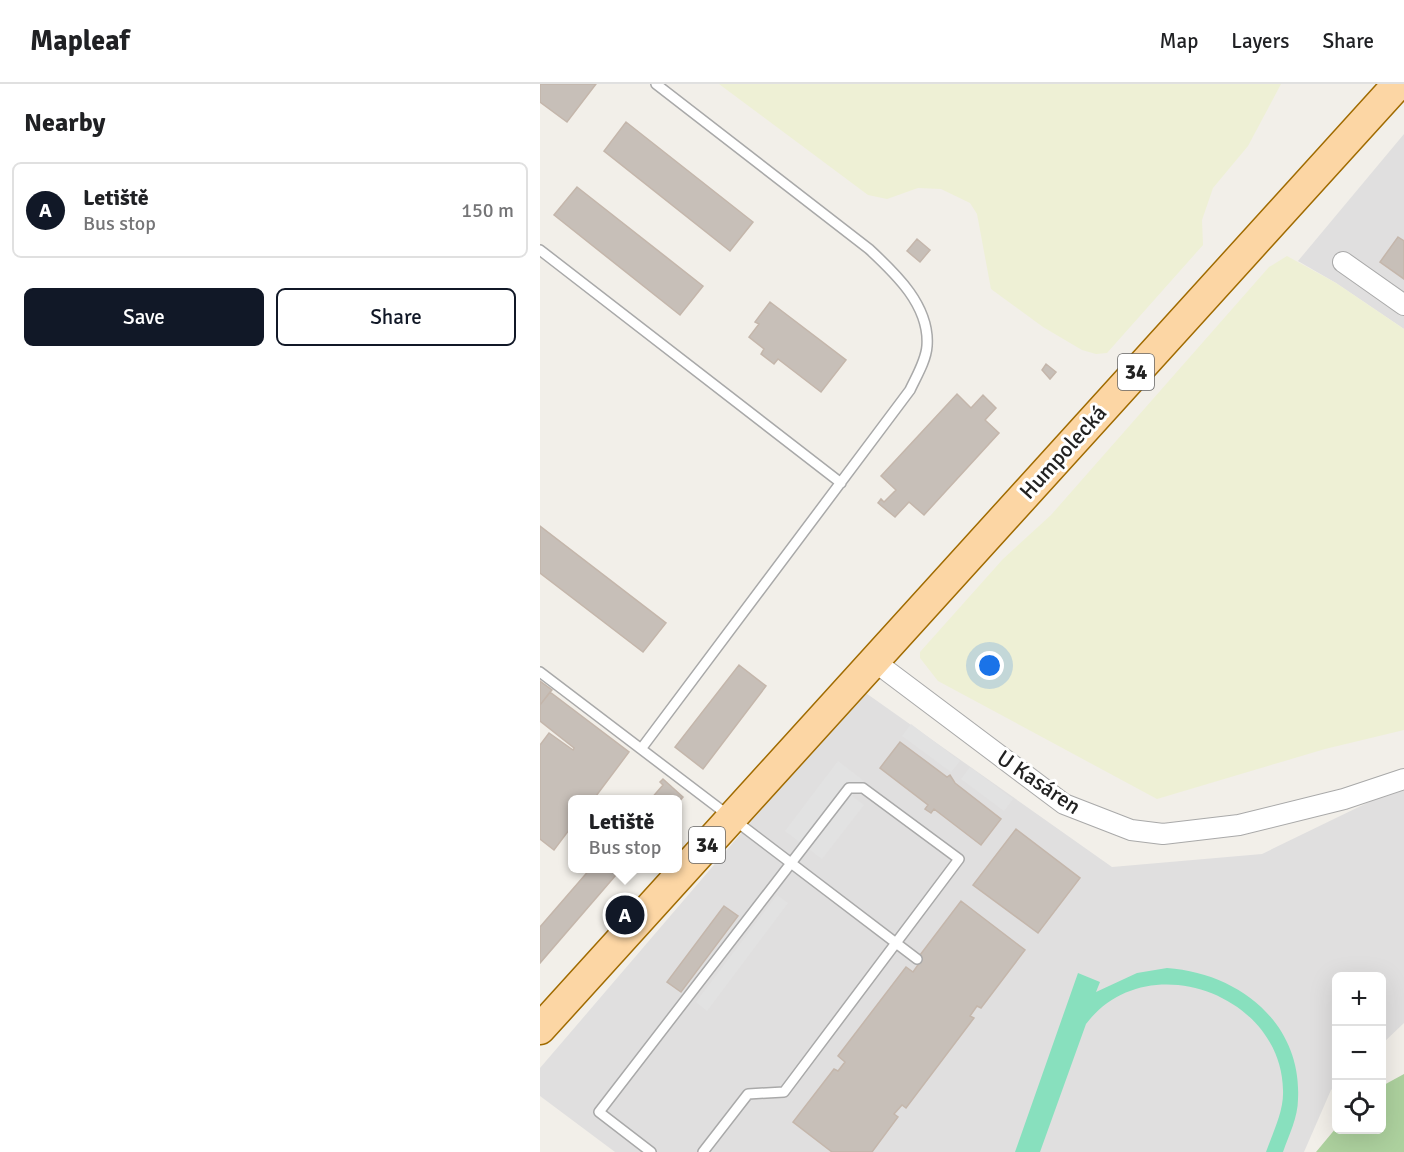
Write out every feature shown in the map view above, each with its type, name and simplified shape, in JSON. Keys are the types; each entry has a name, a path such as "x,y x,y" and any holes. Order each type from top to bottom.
{"main road":[{"name":"Humpolecká","path":"874,661 1398,84"},
{"name":"34","path":"682,872 874,661"},
{"name":"34","path":"540,1029 681,873"}],"street":[{"path":"1343,262 1404,305"},
{"name":"U Kasáren","path":"874,661 1065,804 1131,830 1163,834 1239,825 1344,799 1404,779"}],"lane":[{"path":"641,749 910,390 927,347 925,322 898,275 869,249 656,84"},
{"path":"540,250 841,483"},
{"path":"540,672 917,959"},
{"path":"651,1152 599,1112 849,788 857,786 863,788 959,859 784,1092 748,1094 703,1152"}],"shaded area":[{"path":"1404,134 1404,329 1336,283 1298,261"},
{"path":"863,691 1112,867 1262,854 1404,785 1404,1023 1386,1040 1386,972 1332,972 1332,1089 1304,1152 615,1152 540,1096 540,1068"},
{"path":"911,724 960,761 951,772 902,736"},
{"path":"838,761 864,781 852,796 864,805 822,859 785,831"},
{"path":"970,767 1013,799 1004,811 961,779"},
{"path":"777,895 788,903 707,1011 696,1002"}],"green space":[{"path":"719,84 1281,84 1248,146 1213,188 1202,220 1203,245 1107,353 1096,354 1082,350 1043,327 991,289 977,214 970,203 941,189 918,188 887,199 868,195"},
{"path":"1287,256 1336,283 1404,329 1404,730 1325,749 1157,799 938,681 920,658 920,652 1003,559 1051,515 1269,267"},
{"path":"1167,968 1193,972 1241,991 1261,1007 1277,1025 1289,1047 1296,1071 1298,1099 1295,1119 1283,1152 1266,1152 1280,1114 1283,1090 1276,1056 1260,1028 1235,1006 1206,991 1174,985 1141,987 1111,1000 1086,1024 1040,1152 1015,1152 1078,973 1100,982 1096,992 1137,973"},
{"path":"1404,1074 1404,1152 1316,1152 1332,1133 1386,1134 1386,1084"}],"building":[{"path":"540,84 596,84 567,122 540,102"},
{"path":"626,122 753,222 730,251 604,151"},
{"path":"577,187 703,286 680,315 554,215"},
{"path":"1398,237 1404,241 1404,279 1380,262"},
{"path":"917,239 930,250 920,262 907,251"},
{"path":"770,302 846,360 821,392 778,359 774,364 761,354 764,349 749,337 759,324 755,322"},
{"path":"1046,364 1056,372 1050,379 1042,370"},
{"path":"957,394 971,408 983,395 996,408 985,420 999,433 924,515 909,502 895,517 878,503 881,499 884,502 896,490 881,476"},
{"path":"540,526 666,623 643,652 540,573"},
{"path":"739,665 766,686 703,769 675,747"},
{"path":"540,681 552,690 540,705"},
{"path":"550,692 629,752 597,795 568,795 568,831 554,850 540,839 540,745 549,733 573,750 574,748 540,721 540,705"},
{"path":"900,742 947,777 950,775 955,783 1001,819 981,845 934,809 931,813 925,809 928,805 880,768"},
{"path":"663,779 681,795 654,795 663,785 660,782"},
{"path":"1016,829 1080,878 1038,933 973,885"},
{"path":"587,873 618,873 540,963 540,927"},
{"path":"961,901 1025,950 981,1008 977,1006 970,1016 974,1018 906,1108 902,1105 894,1114 898,1117 872,1152 832,1152 793,1122 834,1069 838,1071 845,1062 838,1056 906,967 913,972 920,962 917,959"},
{"path":"724,906 738,916 681,992 667,982"}],"place":[{"name":"Letiště","path":"625,915"}]}
